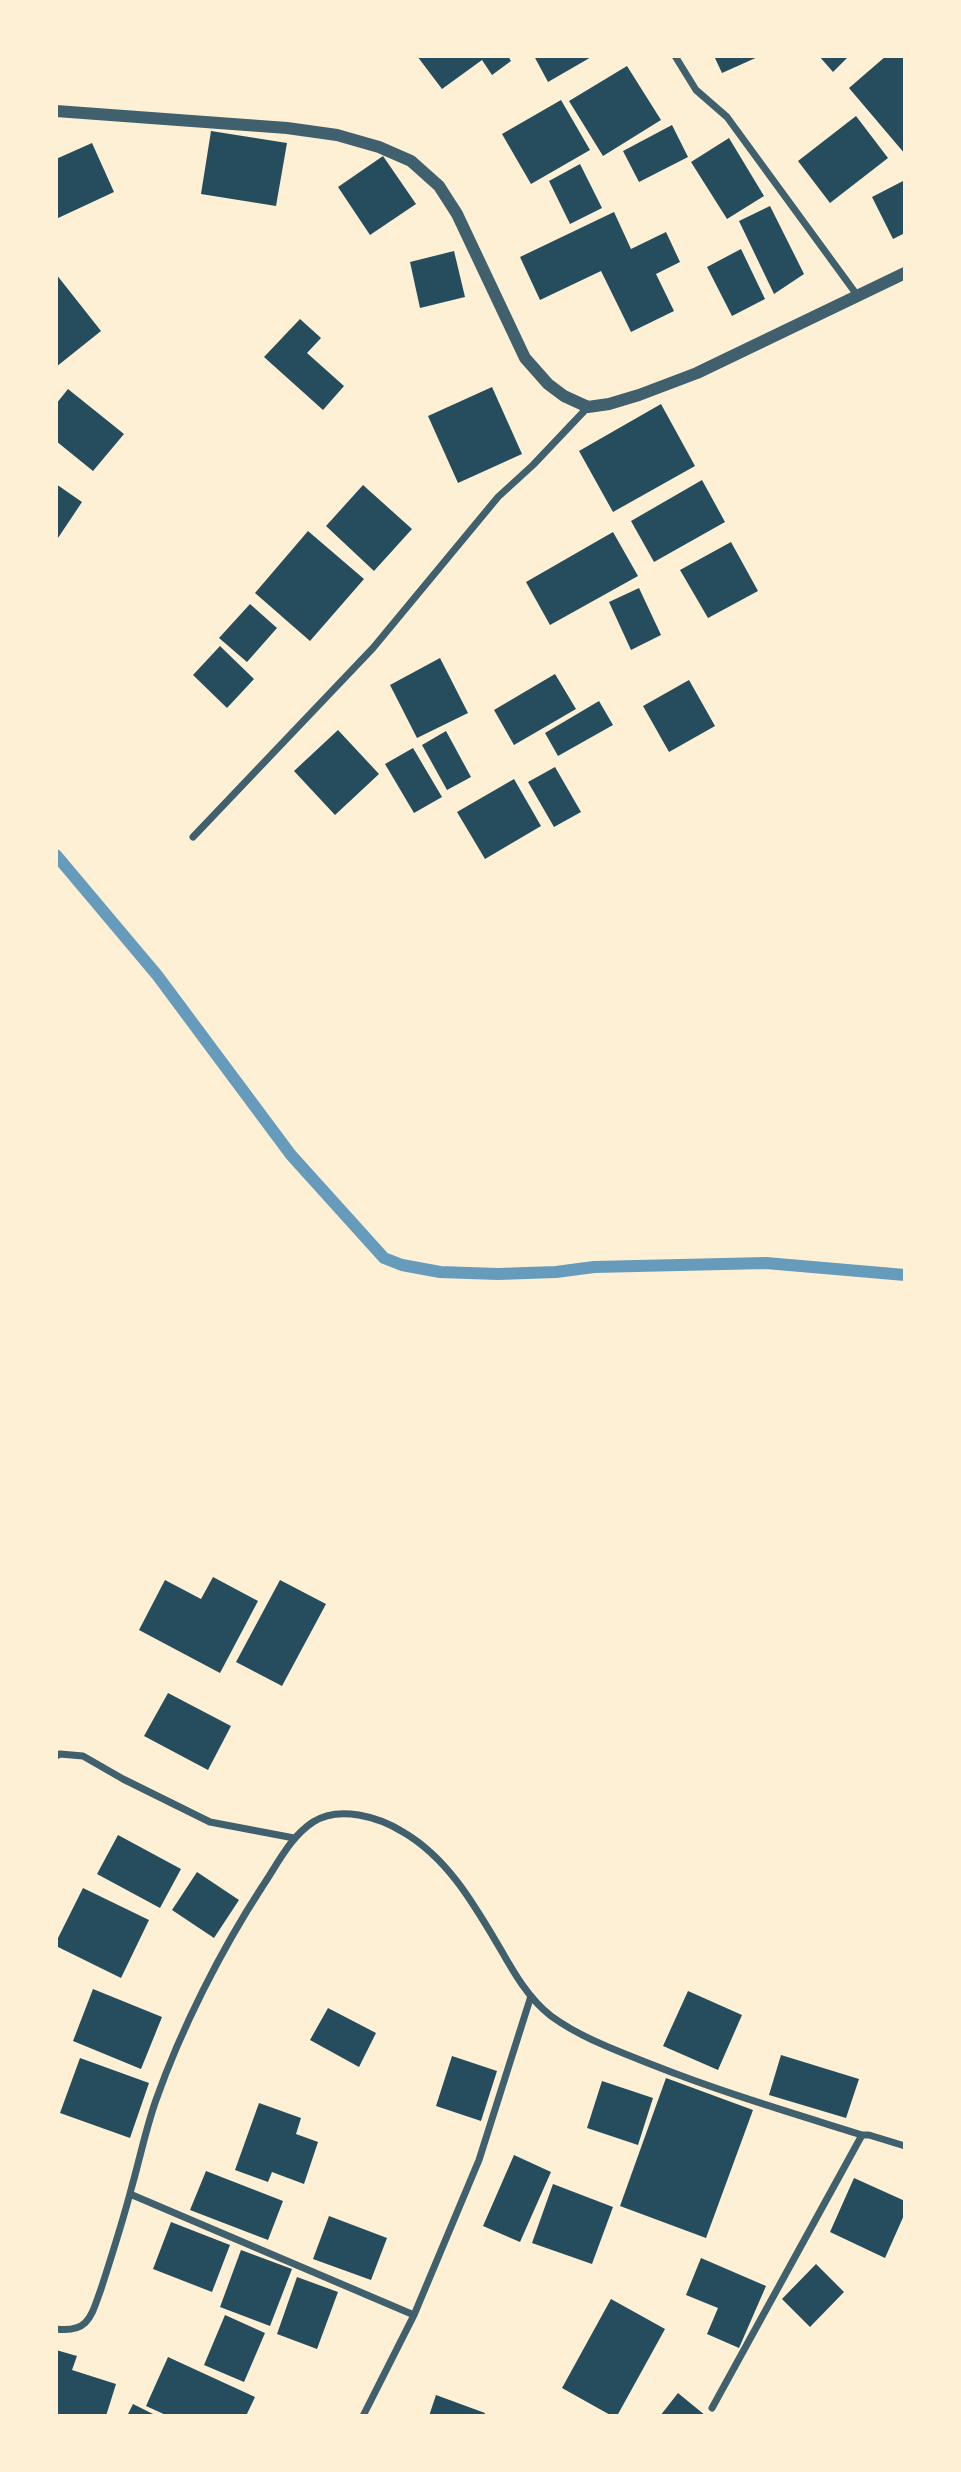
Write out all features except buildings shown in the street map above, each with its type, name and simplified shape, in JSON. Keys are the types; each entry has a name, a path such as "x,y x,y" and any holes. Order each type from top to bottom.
{"street":[{"path":"675,56 696,90 727,117 857,295"},
{"path":"56,111 286,128 337,135 379,147 411,161 439,186 457,214 526,358 548,384 564,397 588,407 619,401 697,373 905,272"},
{"path":"193,837 373,648 499,497 588,407"},
{"path":"56,1756 83,1756 210,1822 294,1838"},
{"path":"56,2329 72,2331 82,2326 92,2314 102,2289 155,2103 184,2032 220,1957 294,1838 314,1821 332,1814 351,1813 400,1829 424,1845 447,1868 475,1906 517,1978 531,1996 547,2013 565,2026 692,2081 905,2146"},
{"path":"363,2416 414,2315 479,2160 531,1996"},
{"path":"712,2408 862,2135"},
{"path":"130,2194 414,2315"}],"waterway":[{"path":"56,855 157,975 291,1155 384,1258 402,1265 440,1272 498,1274 556,1272 594,1267 766,1263 905,1275"}]}
